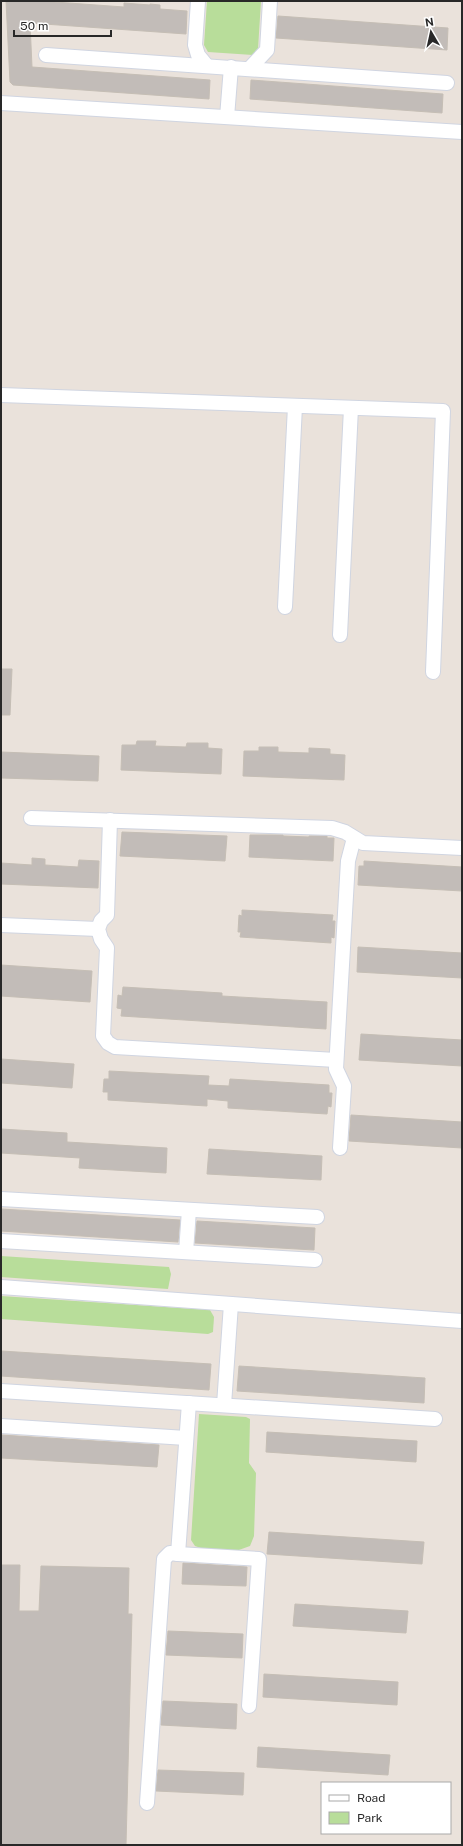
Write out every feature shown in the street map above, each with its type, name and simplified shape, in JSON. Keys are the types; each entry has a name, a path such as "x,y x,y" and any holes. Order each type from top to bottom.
{"street":[{"path":"198,1 195,45 198,55 207,66"},
{"path":"249,69 267,50 270,1"},
{"path":"46,55 447,83"},
{"path":"227,117 231,67"},
{"path":"1,103 462,132"},
{"path":"1,395 443,411 433,672"},
{"path":"285,607 295,406"},
{"path":"340,635 351,408"},
{"path":"31,818 332,828 345,832 363,843 462,848"},
{"path":"110,820 107,915 101,921 98,929 101,939 107,948 103,1036 108,1043 115,1047 336,1060"},
{"path":"340,1148 344,1086 336,1069 336,1060 348,861 354,838"},
{"path":"1,925 98,929"},
{"path":"1,1199 317,1217"},
{"path":"186,1252 189,1210"},
{"path":"1,1241 315,1260"},
{"path":"1,1288 462,1321"},
{"path":"224,1405 231,1304"},
{"path":"1,1391 435,1419"},
{"path":"178,1554 188,1403"},
{"path":"1,1426 186,1438"},
{"path":"147,1803 164,1559 170,1553 259,1559 249,1706"}],"green space":[{"path":"207,1 261,1 258,49 253,55 208,52 204,45"},
{"path":"1,1256 169,1267 171,1274 168,1289 1,1277"},
{"path":"1,1296 210,1310 214,1317 213,1332 208,1334 1,1319"},
{"path":"199,1414 246,1417 250,1419 249,1463 256,1473 254,1536 250,1546 236,1551 204,1549 195,1546 191,1540"}],"building":[{"path":"6,1 41,1 124,7 124,3 150,4 160,5 160,9 187,11 186,34 30,23 32,67 210,80 209,99 13,85 10,82"},
{"path":"278,16 448,28 447,50 276,38"},
{"path":"251,80 443,94 442,113 250,99"},
{"path":"1,669 12,669 10,715 1,715"},
{"path":"137,741 156,741 155,746 186,747 187,743 208,743 208,748 222,749 221,774 121,770 122,745 136,745"},
{"path":"259,747 278,747 278,752 309,753 309,748 330,749 330,754 345,755 344,780 243,776 244,751 259,751"},
{"path":"1,752 99,756 98,781 1,778"},
{"path":"122,832 227,836 225,861 120,856"},
{"path":"250,835 309,837 327,836 327,838 334,838 333,861 249,857"},
{"path":"32,858 45,859 45,865 78,867 79,860 99,861 98,888 1,884 1,863 32,865"},
{"path":"364,861 462,867 462,891 358,885 359,866 364,866"},
{"path":"242,910 333,915 332,921 335,921 334,938 331,937 331,943 240,937 241,932 238,932 239,915 242,916"},
{"path":"358,947 462,953 462,978 357,972"},
{"path":"1,965 92,971 90,1002 1,996"},
{"path":"123,987 222,993 222,996 327,1002 326,1029 121,1016 122,1009 117,1008 118,995 122,996"},
{"path":"361,1034 462,1040 462,1066 359,1060"},
{"path":"1,1059 74,1064 72,1088 1,1083"},
{"path":"109,1071 209,1076 208,1085 229,1086 230,1079 329,1085 329,1093 332,1093 331,1107 328,1106 327,1114 228,1108 228,1101 207,1099 207,1106 108,1100 108,1092 103,1092 104,1079 109,1079"},
{"path":"351,1115 462,1122 462,1148 349,1141"},
{"path":"1,1129 67,1133 67,1142 167,1148 166,1173 79,1168 80,1158 1,1153"},
{"path":"209,1149 322,1156 321,1180 207,1174"},
{"path":"1,1209 180,1220 178,1242 1,1231"},
{"path":"197,1221 315,1228 314,1250 195,1243"},
{"path":"1,1351 211,1364 209,1390 1,1376"},
{"path":"239,1366 425,1378 424,1403 237,1391"},
{"path":"267,1432 417,1441 416,1462 266,1452"},
{"path":"1,1435 159,1445 157,1467 1,1458"},
{"path":"269,1532 424,1542 422,1564 267,1554"},
{"path":"183,1563 247,1567 246,1586 182,1584"},
{"path":"1,1565 20,1565 19,1611 39,1611 41,1566 129,1568 128,1614 132,1614 126,1845 1,1845"},
{"path":"295,1604 408,1611 406,1633 293,1626"},
{"path":"168,1631 243,1634 242,1658 166,1655"},
{"path":"264,1674 398,1682 397,1705 263,1697"},
{"path":"163,1701 237,1704 236,1729 161,1725"},
{"path":"258,1747 390,1755 388,1775 257,1767"},
{"path":"158,1770 244,1773 243,1795 156,1791"}]}
